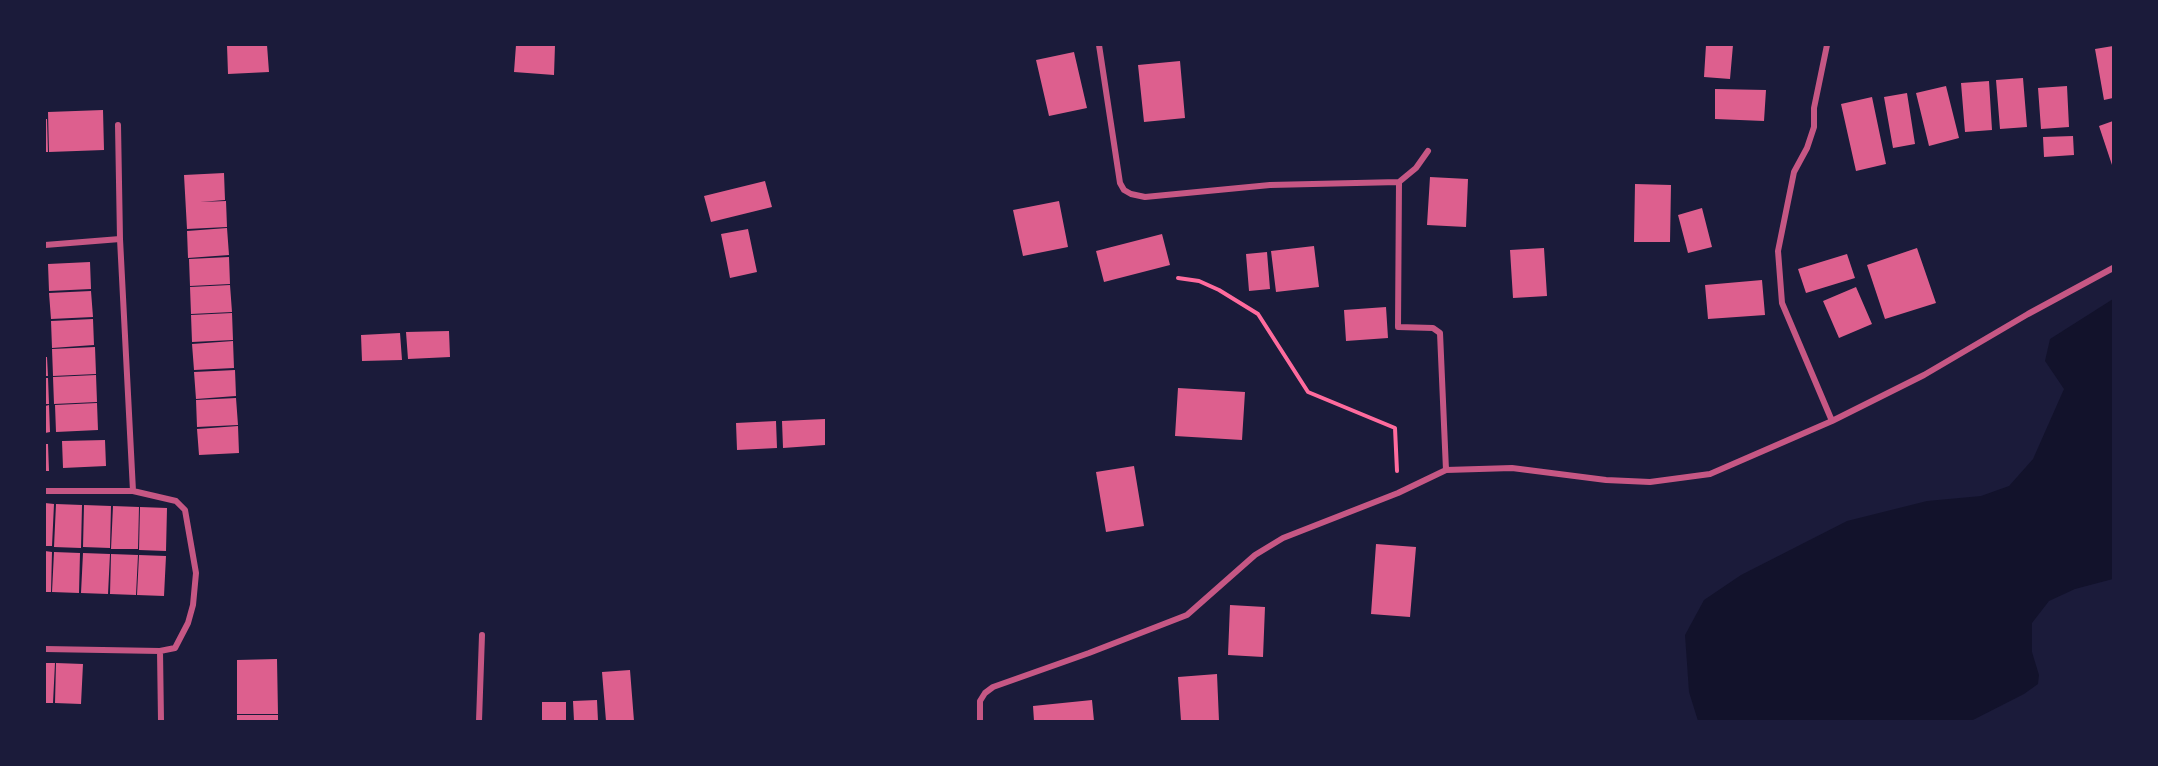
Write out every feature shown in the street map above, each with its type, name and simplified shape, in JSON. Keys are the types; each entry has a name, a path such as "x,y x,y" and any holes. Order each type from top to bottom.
{"street":[{"path":"1099,45 1120,183 1124,190 1131,194 1145,197 1270,185 1399,182 1416,168 1428,151"},
{"path":"1827,45 1814,108 1814,127 1807,148 1794,172 1778,251 1782,303 1832,421"},
{"path":"118,125 120,239 133,491"},
{"path":"1399,182 1398,327 1433,328 1440,333 1446,470"},
{"path":"45,245 120,239"},
{"path":"980,721 980,701 993,687 1089,654 1187,615 1255,555 1278,541 1398,493 1446,470 1512,468 1606,480 1650,482 1710,474 1832,421 1924,375 2113,267"},
{"path":"45,491 133,491 176,501 184,507 187,517 196,573 193,604 188,622 175,648 160,651 45,648"},
{"path":"479,721 482,635"},
{"path":"160,651 161,721"}],"path":[{"path":"1178,278 1199,281 1219,290 1257,314 1308,392 1395,428 1398,493"}],"shaded area":[{"path":"2113,299 2113,579 2075,589 2049,601 2032,623 2032,652 2039,675 2038,684 2024,694 1971,721 1698,721 1689,692 1685,635 1704,600 1741,575 1847,521 1927,501 1981,496 2009,486 2033,459 2064,389 2045,361 2050,339"}],"building":[{"path":"227,45 267,45 269,72 228,74"},
{"path":"516,45 555,45 554,75 514,72"},
{"path":"1706,45 1733,45 1730,79 1704,77"},
{"path":"2113,46 2113,98 2104,100 2095,49"},
{"path":"1074,52 1087,108 1049,116 1036,60"},
{"path":"1180,61 1185,118 1144,122 1138,65"},
{"path":"2023,78 2027,127 2000,129 1996,80"},
{"path":"1989,81 1992,130 1965,132 1961,83"},
{"path":"1946,86 1959,138 1929,146 1916,93"},
{"path":"2067,86 2069,127 2041,129 2038,88"},
{"path":"1715,89 1766,90 1764,121 1715,119"},
{"path":"1907,93 1915,144 1893,148 1884,97"},
{"path":"1872,97 1886,164 1856,171 1841,104"},
{"path":"103,110 104,150 49,152 48,112"},
{"path":"45,119 47,119 48,152 45,152"},
{"path":"2113,121 2113,168 2099,126"},
{"path":"2073,136 2074,155 2044,157 2043,137"},
{"path":"224,173 225,200 200,202 226,201 227,227 187,229 184,175"},
{"path":"1430,177 1468,179 1466,227 1427,225"},
{"path":"765,181 772,207 711,222 704,196"},
{"path":"1635,184 1671,185 1670,242 1634,242"},
{"path":"1059,201 1068,247 1023,256 1013,210"},
{"path":"1702,208 1712,247 1688,253 1678,215"},
{"path":"227,228 229,255 188,258 187,231"},
{"path":"748,229 757,272 730,278 721,234"},
{"path":"1162,234 1170,265 1104,282 1096,251"},
{"path":"1314,246 1319,287 1276,292 1271,251"},
{"path":"1544,248 1547,296 1513,298 1510,250"},
{"path":"1917,248 1936,303 1885,319 1867,265"},
{"path":"1267,252 1270,289 1249,291 1246,254"},
{"path":"1847,254 1855,278 1806,293 1798,269"},
{"path":"229,257 230,284 190,286 189,259"},
{"path":"90,262 91,289 49,291 48,264"},
{"path":"1762,280 1765,315 1708,319 1705,285"},
{"path":"230,285 232,312 191,314 190,287"},
{"path":"1856,287 1872,324 1839,338 1823,301"},
{"path":"91,291 93,317 51,319 49,293"},
{"path":"1386,307 1388,338 1346,341 1344,310"},
{"path":"232,313 233,340 192,342 191,315"},
{"path":"93,319 94,345 52,348 51,321"},
{"path":"449,331 450,357 408,359 406,332"},
{"path":"400,333 402,360 362,361 361,335"},
{"path":"233,341 234,368 194,370 192,344"},
{"path":"95,347 96,374 53,376 52,349"},
{"path":"45,357 47,357 48,376 45,376"},
{"path":"235,370 236,396 196,399 194,372"},
{"path":"96,375 97,402 54,404 53,377"},
{"path":"45,378 48,378 49,404 45,404"},
{"path":"1178,388 1245,392 1242,440 1175,436"},
{"path":"236,398 238,425 197,427 196,400"},
{"path":"97,403 98,430 56,432 55,405"},
{"path":"49,405 50,432 45,433 45,406"},
{"path":"825,419 825,445 783,448 782,421"},
{"path":"776,421 777,448 737,450 736,423"},
{"path":"238,426 239,453 199,455 197,429"},
{"path":"105,440 106,466 63,468 62,441"},
{"path":"45,444 48,444 49,471 45,471"},
{"path":"1134,466 1144,526 1106,532 1096,472"},
{"path":"45,503 54,504 52,546 45,546"},
{"path":"56,504 82,505 81,548 54,547"},
{"path":"84,505 111,506 110,548 83,547"},
{"path":"113,506 139,507 138,549 111,549"},
{"path":"140,507 167,508 166,551 139,550"},
{"path":"1376,544 1416,547 1410,617 1371,614"},
{"path":"45,551 52,552 51,592 45,592"},
{"path":"54,552 80,553 79,593 52,592"},
{"path":"83,553 110,554 108,594 81,593"},
{"path":"111,554 138,555 136,595 110,594"},
{"path":"139,555 166,556 164,596 137,595"},
{"path":"1230,605 1265,607 1263,657 1228,655"},
{"path":"277,659 278,714 237,714 237,660"},
{"path":"45,663 55,663 53,703 45,703"},
{"path":"56,663 83,664 81,704 55,703"},
{"path":"630,670 634,721 606,721 602,672"},
{"path":"1217,674 1219,721 1181,721 1178,677"},
{"path":"597,700 598,721 574,721 573,701"},
{"path":"1092,700 1094,721 1034,721 1033,706"},
{"path":"542,702 566,702 566,721 542,721"},
{"path":"237,715 278,715 278,721 237,721"}]}
